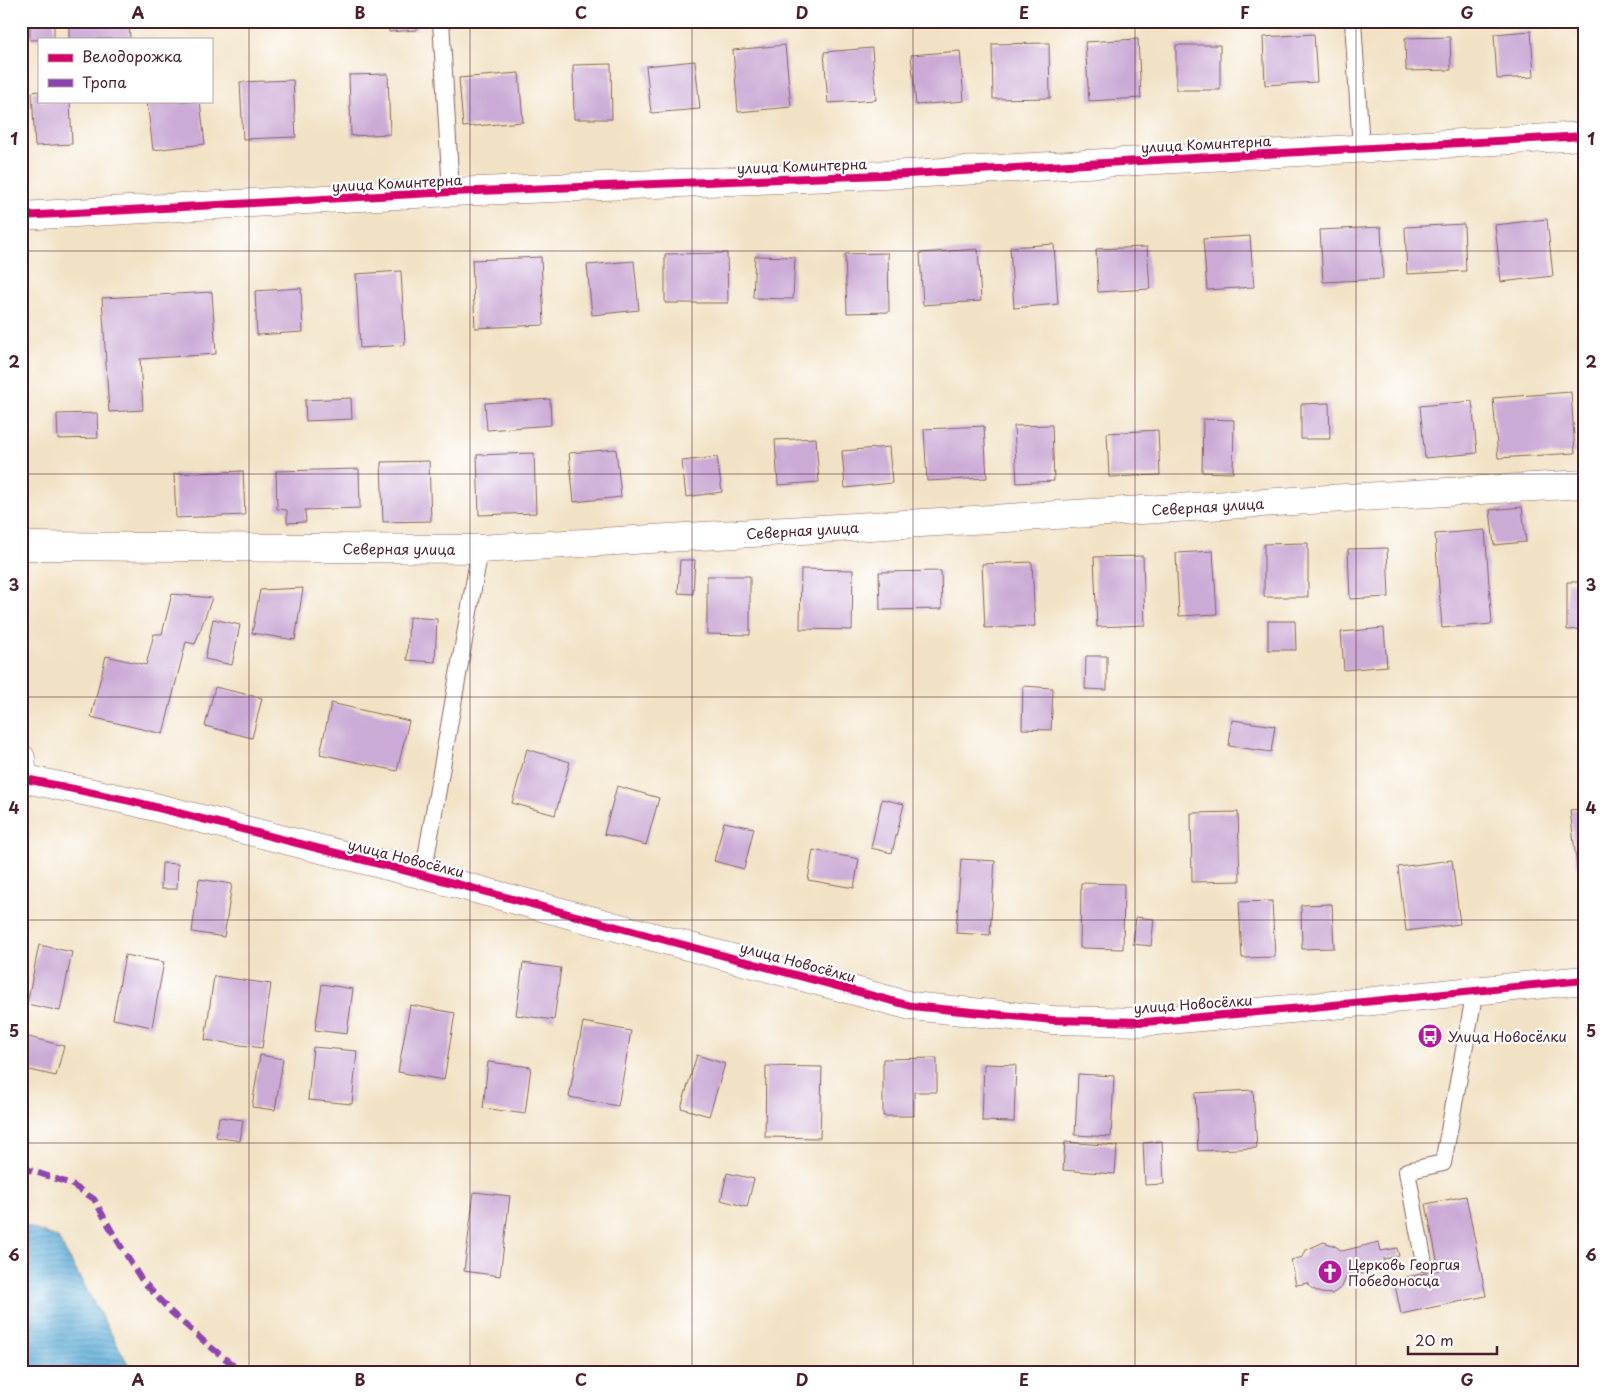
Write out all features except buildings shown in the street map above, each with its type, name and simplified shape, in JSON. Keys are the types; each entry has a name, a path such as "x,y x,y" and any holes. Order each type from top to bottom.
{"street":[{"name":"улица Коминтерна","path":"21,216 451,192 908,174 1584,136"},
{"name":"Северная улица","path":"21,546 480,549 1584,484"},
{"name":"улица Новосёлки","path":"22,771 131,801 423,875 911,1006 1053,1020 1145,1022 1584,980"}],"lane":[{"path":"441,21 451,192"},
{"path":"1353,21 1361,148"},
{"path":"423,875 480,549"},
{"path":"1424,1262 1407,1171 1443,1163 1475,991"}],"water":[{"path":"21,1224 58,1238 133,1373 21,1373"}],"marked path":[{"path":"21,1167 71,1184 94,1199 141,1279 171,1312 243,1373"}],"cycle path":[{"path":"21,216 451,192 908,174 1584,136"},
{"path":"21,778 131,801 423,875 911,1006 1053,1020 1145,1022 1584,980"}],"place":[{"name":"Улица Новосёлки","path":"1430,1036"},
{"name":"Церковь Георгия Победоносца","path":"1330,1272"}]}
